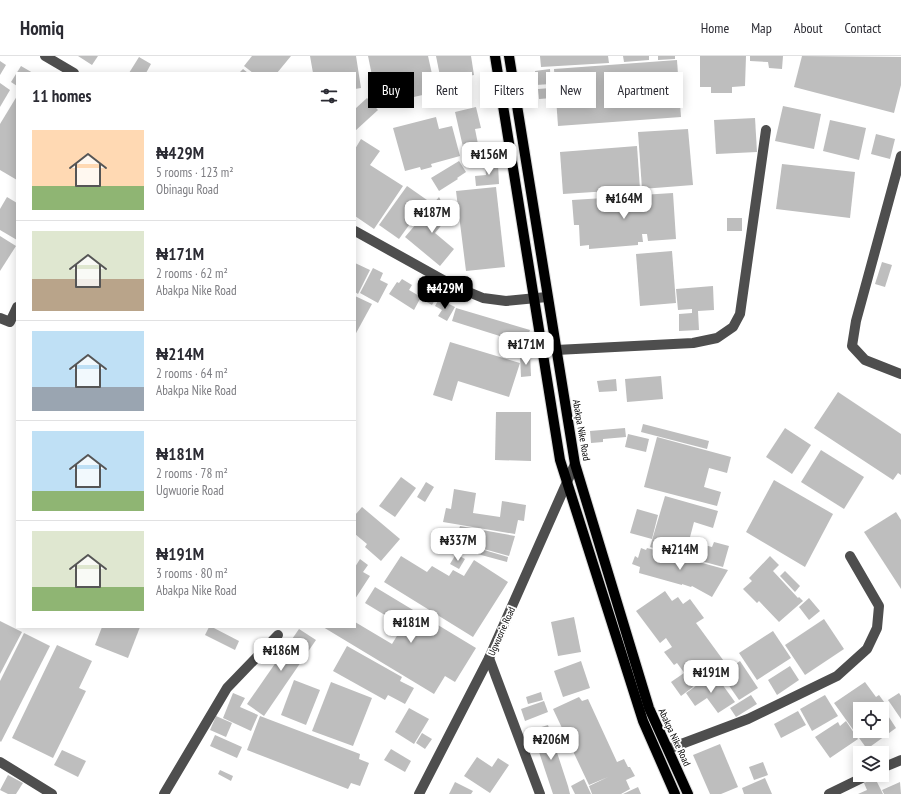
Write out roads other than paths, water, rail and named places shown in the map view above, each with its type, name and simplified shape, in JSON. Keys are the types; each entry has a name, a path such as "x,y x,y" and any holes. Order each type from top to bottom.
{"main road":[{"path":"495,56 560,460 580,527 643,721 675,794"},
{"name":"Abakpa Nike Road","path":"509,56 575,464 649,708 688,794"}],"street":[{"path":"45,56 72,72"},
{"path":"556,350 693,343 717,338 733,327 740,314 766,130"},
{"path":"901,156 856,321 852,346 865,360 901,374"},
{"path":"356,232 454,286 483,298 506,301 547,297"},
{"path":"0,318 14,323 16,312"},
{"name":"Ugwuorie Road","path":"419,794 489,658 575,464"},
{"path":"668,749 748,719 837,676 867,649 877,628 879,606 850,556"},
{"path":"164,794 227,688 278,635"},
{"path":"489,658 540,794"},
{"path":"889,765 901,760"},
{"path":"0,762 52,794"},
{"path":"829,794 854,782"}]}
